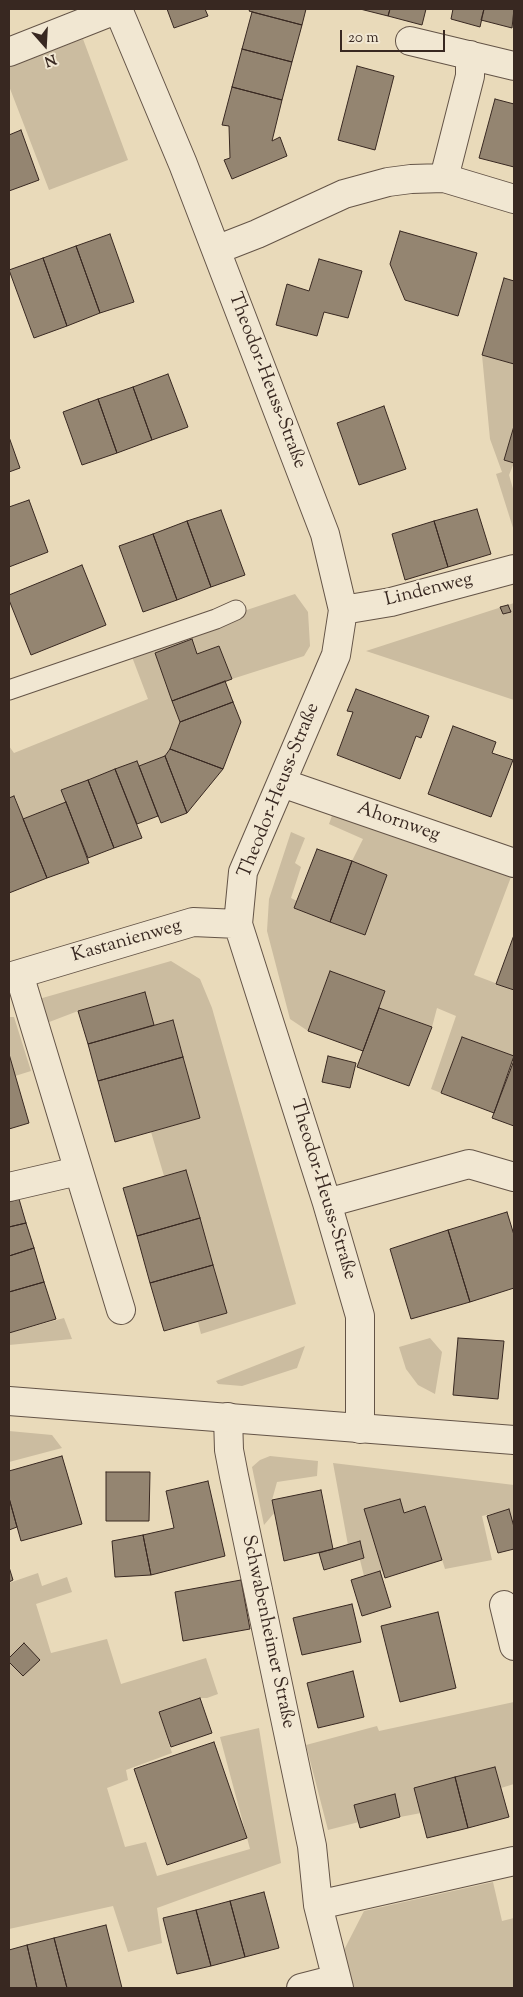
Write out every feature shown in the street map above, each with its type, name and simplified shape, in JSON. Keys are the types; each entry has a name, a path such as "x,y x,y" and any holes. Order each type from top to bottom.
{"street":[{"path":"9,52 118,9"},
{"name":"Theodor-Heuss-Straße","path":"118,9 216,250 325,534 343,610 336,654 243,872 238,924 327,1203 360,1316 360,1429"},
{"path":"410,41 514,66"},
{"path":"444,178 470,76 470,55"},
{"path":"216,250 257,234 344,194 388,182 412,178 444,178 514,199"},
{"name":"Lindenweg","path":"343,610 391,602 514,569"},
{"name":"Ahornweg","path":"282,783 514,863"},
{"name":"Kastanienweg","path":"121,1310 14,975 193,922 238,924"},
{"path":"327,1203 469,1164 514,1177"},
{"path":"9,1187 78,1171"},
{"path":"9,1401 514,1440"},
{"name":"Schwabenheimer Straße","path":"228,1417 229,1450 234,1476 312,1846 318,1905 338,1984"},
{"path":"504,1606 514,1646"},
{"path":"318,1905 514,1861"},
{"path":"301,1988 338,1984"}],"lane":[{"path":"9,690 216,619 236,610"}],"shaded area":[{"path":"83,39 128,160 49,190 9,86 9,67"},
{"path":"482,355 514,364 514,426 504,460 514,463 509,475 514,492 514,531 496,474 502,472 490,439"},
{"path":"295,594 308,612 310,646 304,656 232,679 219,646 197,654 191,640 155,653 180,722 170,749 165,756 139,766 137,761 88,780 66,802 23,819 15,796 9,798 9,746 14,753 148,699 129,649"},
{"path":"514,603 514,700 366,651"},
{"path":"334,810 511,877 474,975 514,990 514,1056 462,1037 441,1093 431,1089 456,1016 437,1008 432,1027 379,1008 385,991 330,971 308,1031 290,1019 267,931 269,899 291,832 305,838 295,863 301,867 291,898 297,901 295,908 364,935 387,875 352,861 363,839 329,824"},
{"path":"171,961 200,979 212,1008 296,1304 201,1334 198,1322 227,1313 186,1171 164,1176 151,1132 200,1118 173,1020 154,1025 144,992 78,1011 44,1024 39,999"},
{"path":"9,1017 14,1017 31,1071 15,1076 9,1054"},
{"path":"64,1318 72,1339 9,1345 9,1333"},
{"path":"430,1338 442,1352 435,1394 418,1385 406,1369 399,1347"},
{"path":"305,1346 297,1368 242,1386 218,1384 216,1381"},
{"path":"9,1431 52,1435 62,1448 9,1462"},
{"path":"270,1456 318,1461 317,1476 277,1482 272,1500 275,1512 264,1525 252,1467 260,1460"},
{"path":"333,1463 514,1485 514,1527 509,1510 482,1516 492,1560 445,1569 425,1506 404,1513 399,1499 364,1509 383,1570 364,1576 360,1560 364,1558 360,1541 348,1545"},
{"path":"38,1573 42,1586 67,1577 72,1592 36,1604 51,1653 107,1639 121,1684 206,1658 218,1694 159,1712 172,1753 126,1770 128,1780 107,1788 125,1847 146,1842 157,1876 250,1849 220,1737 259,1728 281,1863 157,1908 162,1943 128,1952 113,1906 9,1929 9,1583"},
{"path":"514,1702 514,1784 501,1788 495,1767 415,1788 421,1813 400,1817 394,1795 355,1805 359,1822 328,1830 306,1745 377,1726 379,1731"},
{"path":"493,1882 502,1921 514,1918 514,1988 354,1988 344,1950 364,1911"}],"building":[{"path":"167,9 205,9 208,16 174,28"},
{"path":"250,9 306,9 302,25 249,11"},
{"path":"360,9 390,9 388,16"},
{"path":"390,9 426,9 422,25 388,16"},
{"path":"453,9 484,9 480,27 451,19"},
{"path":"484,9 514,9 512,28 481,20"},
{"path":"252,12 302,25 292,62 242,49"},
{"path":"242,49 292,62 282,100 232,87"},
{"path":"357,66 394,76 375,150 338,140"},
{"path":"232,87 282,100 272,141 280,137 287,156 232,179 224,160 230,158 229,126 222,125"},
{"path":"495,99 514,104 514,167 479,158"},
{"path":"21,130 39,180 9,191 9,135"},
{"path":"400,231 477,253 458,316 405,300 390,264"},
{"path":"110,234 134,302 100,313 76,246"},
{"path":"76,246 100,313 67,326 43,258"},
{"path":"43,258 67,326 34,338 9,270"},
{"path":"319,259 362,271 348,318 324,312 317,336 276,325 287,284 309,291"},
{"path":"504,278 514,281 514,364 482,355"},
{"path":"168,374 188,427 152,440 133,387"},
{"path":"133,387 152,440 117,453 98,399"},
{"path":"98,399 117,453 82,465 63,412"},
{"path":"384,406 406,469 359,485 337,423"},
{"path":"514,426 514,463 504,460"},
{"path":"9,437 20,468 9,472"},
{"path":"29,500 48,552 9,567 9,507"},
{"path":"477,509 491,554 448,567 434,521"},
{"path":"221,510 245,575 211,587 187,521"},
{"path":"187,521 211,587 177,600 153,534"},
{"path":"434,521 448,567 405,580 392,534"},
{"path":"153,534 177,600 143,612 119,546"},
{"path":"82,565 106,625 31,655 9,600 9,595"},
{"path":"508,605 511,612 503,614 500,607"},
{"path":"192,639 197,654 219,646 232,679 172,701 155,653"},
{"path":"225,681 233,702 180,722 172,701"},
{"path":"356,689 429,716 421,738 416,736 400,779 337,755 353,712 347,711"},
{"path":"233,702 241,722 223,769 170,749 180,722"},
{"path":"453,726 496,742 492,753 513,760 491,817 428,794"},
{"path":"170,749 223,769 187,813 165,756"},
{"path":"165,756 187,813 161,823 139,766"},
{"path":"137,761 158,816 137,824 115,769"},
{"path":"115,769 142,838 114,848 88,780"},
{"path":"88,780 114,848 88,858 61,790"},
{"path":"14,796 47,878 9,893 9,798"},
{"path":"66,802 89,863 47,878 23,819"},
{"path":"317,849 352,861 330,922 294,908"},
{"path":"352,861 387,875 365,935 330,922"},
{"path":"514,935 514,990 496,984"},
{"path":"330,971 385,991 363,1051 308,1031"},
{"path":"145,992 154,1025 88,1044 78,1011"},
{"path":"379,1008 432,1027 409,1086 357,1067"},
{"path":"173,1020 183,1057 98,1081 88,1044"},
{"path":"462,1037 514,1056 494,1113 441,1093"},
{"path":"9,1054 29,1123 9,1129"},
{"path":"328,1056 356,1063 350,1088 322,1082"},
{"path":"183,1057 200,1118 115,1142 98,1081"},
{"path":"514,1064 514,1126 492,1118"},
{"path":"186,1170 200,1218 137,1236 123,1188"},
{"path":"19,1199 26,1223 9,1227 9,1202"},
{"path":"507,1212 514,1235 514,1288 470,1302 448,1230"},
{"path":"200,1218 213,1265 150,1283 137,1236"},
{"path":"26,1223 34,1248 9,1256 9,1227"},
{"path":"448,1230 470,1302 411,1319 390,1249"},
{"path":"34,1248 44,1282 9,1292 9,1256"},
{"path":"213,1265 227,1313 164,1331 150,1283"},
{"path":"44,1282 56,1319 9,1333 9,1292"},
{"path":"458,1338 504,1341 498,1399 453,1395"},
{"path":"62,1456 82,1524 21,1541 9,1498 9,1471"},
{"path":"106,1472 150,1472 149,1521 106,1521"},
{"path":"208,1481 225,1556 151,1575 143,1535 174,1528 166,1491"},
{"path":"321,1490 333,1549 284,1561 272,1500"},
{"path":"9,1498 17,1527 9,1530"},
{"path":"400,1499 404,1513 425,1506 442,1560 385,1578 364,1509"},
{"path":"509,1509 514,1527 514,1549 498,1553 487,1516"},
{"path":"143,1535 151,1575 115,1577 112,1541"},
{"path":"360,1541 364,1558 324,1570 319,1553"},
{"path":"9,1567 13,1580 9,1582"},
{"path":"380,1571 391,1607 362,1616 351,1580"},
{"path":"241,1580 250,1629 183,1641 175,1592"},
{"path":"352,1604 361,1642 302,1655 293,1618"},
{"path":"438,1612 456,1688 400,1702 381,1626"},
{"path":"24,1643 40,1660 23,1676 9,1662 9,1658"},
{"path":"353,1671 364,1717 318,1728 307,1683"},
{"path":"200,1698 212,1733 171,1747 159,1712"},
{"path":"214,1742 247,1838 167,1865 134,1769"},
{"path":"495,1767 509,1817 468,1828 455,1777"},
{"path":"455,1777 468,1828 427,1838 414,1788"},
{"path":"395,1794 400,1817 360,1828 354,1805"},
{"path":"264,1892 279,1948 245,1957 230,1901"},
{"path":"230,1901 245,1957 211,1966 196,1910"},
{"path":"196,1910 211,1966 177,1974 163,1918"},
{"path":"106,1925 122,1988 67,1988 54,1938"},
{"path":"54,1938 67,1988 37,1988 27,1945"},
{"path":"27,1945 37,1988 9,1988 9,1950"}]}
